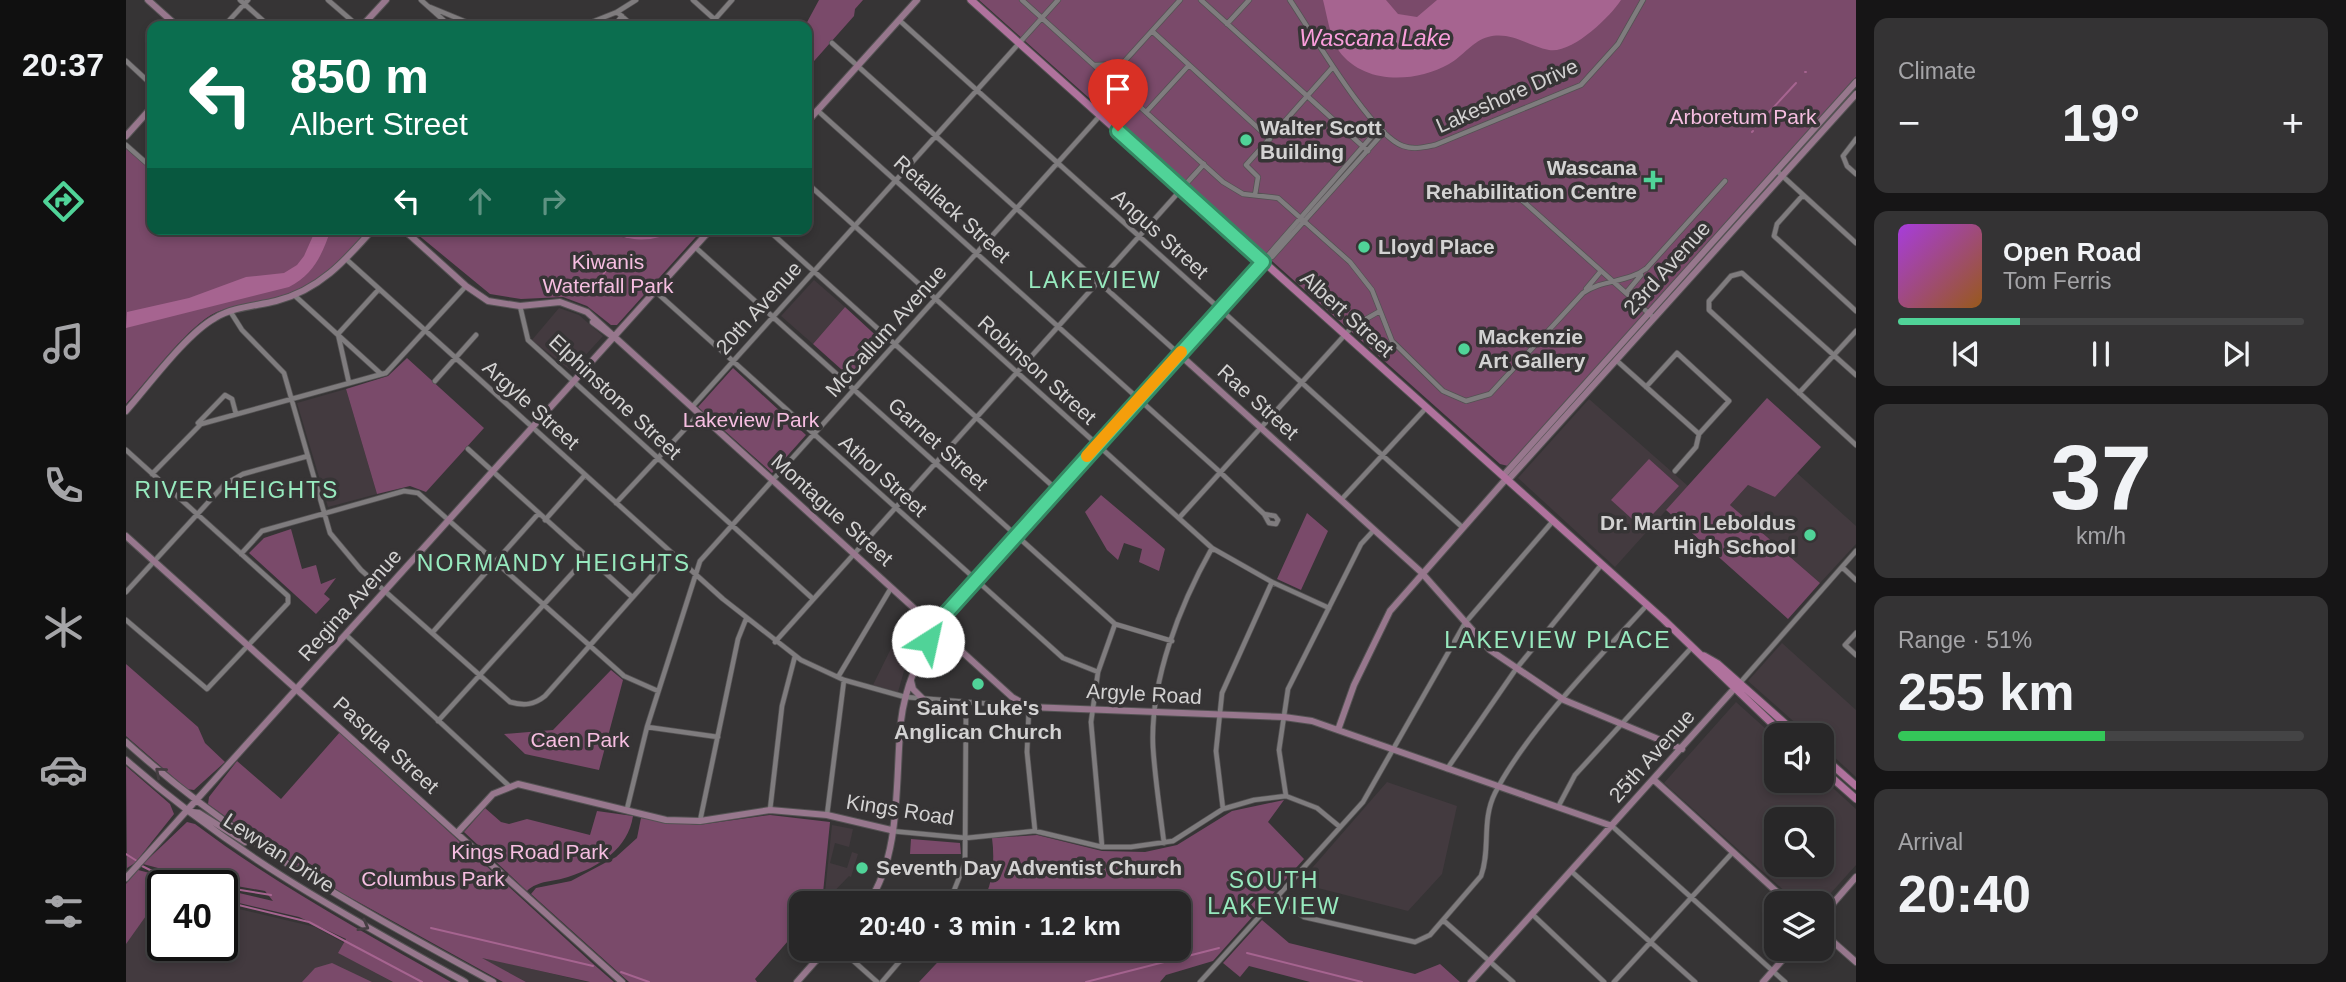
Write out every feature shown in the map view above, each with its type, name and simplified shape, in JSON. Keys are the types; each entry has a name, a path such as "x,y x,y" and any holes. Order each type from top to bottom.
{"main road":[{"name":"Albert Street","path":"971,0 1602,564 1772,723"},
{"name":"Albert Street","path":"1736,687 1782,723"},
{"path":"1834,767 1856,786"},
{"path":"1834,780 1856,799"}],"street":[{"path":"148,0 171,21"},
{"path":"328,0 354,21"},
{"path":"365,21 386,0"},
{"path":"421,0 445,21"},
{"path":"594,21 617,12 636,0"},
{"path":"693,0 715,19 732,0"},
{"path":"812,116 917,0"},
{"path":"1022,0 1230,188 1278,198 1305,221 1364,276 1390,337 1401,352 1443,391 1460,400 1472,401 1496,389 1601,271"},
{"name":"20th Avenue","path":"692,407 1058,0"},
{"path":"1123,90 1122,64 1180,0"},
{"path":"1201,0 1368,150"},
{"path":"1227,24 1249,0"},
{"name":"Lakeshore Drive","path":"1290,0 1332,68 1384,132 1403,146 1435,145 1581,85 1592,77 1618,44 1643,0"},
{"path":"229,21 244,1 264,21"},
{"path":"430,7 462,21"},
{"path":"617,12 628,21"},
{"path":"618,21 622,16"},
{"name":"Angus Street","path":"899,20 1462,527"},
{"path":"1152,31 1270,139"},
{"name":"Rae Street","path":"832,43 1421,572 1490,650 1564,700 1682,749"},
{"path":"126,61 147,80"},
{"path":"1095,65 1122,64"},
{"path":"1147,111 1189,65"},
{"path":"1255,195 1258,177 1246,165 1332,68"},
{"name":"23rd Avenue","path":"1780,174 1856,82"},
{"name":"McCallum Avenue","path":"627,809 647,727 700,561 1123,90"},
{"name":"23rd Avenue","path":"1338,730 1354,685 1390,611 1421,572 1780,174 1856,94"},
{"name":"Retallack Street","path":"817,110 1220,473"},
{"path":"126,136 147,113"},
{"path":"876,891 884,868 898,794 905,697 910,678 935,626 1263,262 1299,216 1380,127"},
{"path":"1263,262 1272,257 1384,132"},
{"path":"1856,139 1843,156 1847,166 1856,174"},
{"path":"126,145 147,164"},
{"path":"775,642 1204,163"},
{"path":"1780,174 1856,243"},
{"path":"1626,293 1725,181"},
{"name":"Robinson Street","path":"812,188 1212,548 1272,582 1329,608"},
{"path":"1515,194 1652,316"},
{"path":"1803,195 1777,224 1774,236 1856,311"},
{"path":"126,411 198,331 230,311 294,295 323,279 346,260 368,235"},
{"path":"410,235 466,286 488,301 520,306"},
{"name":"Regina Avenue","path":"127,876 706,235"},
{"path":"773,235 1057,490"},
{"name":"Garnet Street","path":"695,247 1115,624 1172,641"},
{"name":"Argyle Street","path":"346,260 695,574"},
{"path":"1583,293 1593,285 1629,278 1647,268"},
{"path":"1856,375 1742,273 1731,276 1709,301 1709,310 1856,444"},
{"path":"195,426 392,369 466,286"},
{"path":"338,334 379,289"},
{"name":"Athol Street","path":"655,291 1063,657 1098,672"},
{"path":"294,295 381,374"},
{"name":"Montague Street","path":"520,306 560,302 583,311 1013,697 1029,707"},
{"name":"Elphinstone Street","path":"520,306 528,340 812,598"},
{"path":"230,311 242,330 280,367 336,543 385,592 510,702 524,705 537,703 545,696 672,553"},
{"path":"1179,519 1358,320 1380,311"},
{"path":"1799,393 1856,331"},
{"path":"338,334 349,383"},
{"path":"435,381 476,335"},
{"path":"1646,387 1677,353 1729,401 1699,434 1696,447 1675,471"},
{"path":"1614,358 1699,434"},
{"path":"152,474 225,395 232,399 236,414"},
{"path":"1341,500 1426,408"},
{"path":"617,503 699,414"},
{"path":"468,449 632,597"},
{"path":"126,450 288,596 288,603 212,688 203,689 126,620"},
{"path":"126,592 225,484 243,474 308,456"},
{"path":"1220,473 1264,514"},
{"path":"544,520 585,475"},
{"path":"241,554 262,531 410,491 425,497 624,676 658,691"},
{"path":"432,633 538,514"},
{"path":"1200,982 1371,790 1465,623 1553,521"},
{"path":"1286,796 1279,750 1288,689 1360,544 1374,530"},
{"name":"Pasqua Street","path":"126,536 621,982"},
{"path":"1164,843 1153,745 1157,693 1172,641 1197,575 1212,548"},
{"name":"25th Avenue","path":"1471,982 1682,749 1856,551"},
{"path":"438,721 587,557"},
{"path":"1447,769 1516,669 1602,564"},
{"path":"1842,567 1856,580"},
{"name":"Argyle Road","path":"695,574 746,619 795,656 841,678 905,697 966,704 1284,717 1312,721 1612,827"},
{"path":"1223,809 1216,751 1222,692 1272,582"},
{"path":"827,815 841,678 891,587"},
{"path":"1278,897 1304,917 1408,942 1430,935 1481,876 1485,865 1484,825 1500,786 1564,700 1647,605"},
{"path":"700,821 738,639 746,619"},
{"path":"1102,847 1091,722 1098,672 1115,624"},
{"path":"1856,633 1845,645 1856,654"},
{"path":"346,635 508,785 493,794 457,833"},
{"path":"1558,807 1567,785 1692,647"},
{"path":"770,810 782,706 795,656"},
{"path":"910,678 913,689 923,699"},
{"path":"1003,706 1013,697"},
{"path":"954,891 965,863 966,704"},
{"path":"1029,707 1027,752 1035,831"},
{"path":"647,727 718,737"},
{"name":"Lewvan Drive","path":"126,741 195,801 258,847 342,900 493,982"},
{"name":"Lewvan Drive","path":"126,760 186,811 292,885 465,982"},
{"path":"1654,780 1776,891"},
{"name":"Kings Road","path":"508,785 527,784 666,820 700,821 770,810 827,815 891,830 966,838 1035,831 1102,847 1173,841 1223,809 1254,800 1286,796 1317,808 1340,827"},
{"name":"Lewvan Drive","path":"186,811 199,813 234,837 258,847"},
{"path":"1612,827 1786,982"},
{"path":"1614,982 1732,852"},
{"path":"1571,871 1695,982"},
{"path":"1834,902 1856,877"},
{"path":"1532,915 1604,982"},
{"path":"1443,920 1513,982"},
{"path":"1834,943 1856,962"},
{"path":"797,982 816,961"},
{"path":"854,961 879,982 899,961"},
{"path":"1763,982 1782,961"}],"shaded area":[{"path":"814,280 845,307 813,344 781,316"},
{"path":"559,308 579,315 603,336 571,371 532,340"},
{"path":"346,389 377,494 328,507 297,403"},
{"path":"1589,399 1688,486 1615,567 1518,478"},
{"name":"Dr. Martin Leboldus High School","path":"1797,473 1856,526 1856,544 1820,583 1730,505 1748,485 1775,497"},
{"path":"910,610 926,625 904,671 898,692 873,685"},
{"path":"1782,643 1856,710 1856,777 1834,757 1834,723 1795,723 1748,681"},
{"path":"1736,702 1764,727 1764,793 1834,793 1834,789 1856,809 1856,865 1833,891 1785,891 1769,877 1834,877 1834,807 1764,807 1764,873 1664,783"},
{"path":"1387,782 1457,806 1442,874 1408,911 1314,887 1306,880 1306,875"},
{"path":"832,825 853,829 849,847 835,843 830,863 847,868 852,852 858,854 851,877 835,891 825,891"},
{"path":"138,870 147,872 147,961 238,961 238,909 315,927 344,943 339,953 393,982 126,982 126,880"},
{"path":"479,957 498,961 587,982 526,982"}],"green space":[{"path":"819,0 863,0 855,9 854,16 812,63 812,21 808,21"},
{"name":"Arboretum Park","path":"979,0 1856,0 1856,77 1508,466 1500,464"},
{"path":"126,147 147,166 147,235 364,235 339,261 305,287 277,298 211,315 178,344 126,404"},
{"name":"Kiwanis Waterfall Park","path":"418,235 616,235 639,239 660,235 698,235 617,325 611,325 587,306 563,297 521,299 490,294"},
{"path":"845,307 883,342 851,378 813,344"},
{"path":"407,358 484,428 426,492 410,486 377,494 346,389 388,376"},
{"name":"Lakeview Park","path":"733,368 806,435 772,473 698,407"},
{"path":"1767,398 1821,447 1775,497 1748,485 1730,505 1820,583 1788,619 1666,510"},
{"path":"1649,459 1679,486 1641,527 1611,500"},
{"path":"1101,495 1165,549 1159,571 1139,562 1142,549 1124,543 1118,560 1107,550 1085,512"},
{"path":"1307,513 1328,531 1301,590 1277,579"},
{"path":"291,529 302,569 316,565 321,584 336,578 324,594 330,599 316,614 249,553 264,538"},
{"path":"126,664 198,727 205,743 225,762 194,790 187,789 126,736"},
{"name":"Caen Park","path":"611,670 623,680 599,770 525,754 504,734 553,730"},
{"name":"Columbus Park","path":"340,732 614,982 590,982 482,958 526,982 503,982 342,893 265,845 208,804 209,797 237,761 281,799"},
{"path":"126,766 170,804 174,814 135,863 127,868"},
{"path":"1284,800 1268,822 1304,859 1213,961 1166,975 1160,982 919,982 939,961 1191,961 1191,891 988,891 992,872 992,838 1037,835 1102,851 1145,852 1177,845 1232,811"},
{"name":"Kings Road Park","path":"485,808 501,822 509,824 527,819 590,835 597,811 633,816 625,838 601,862 568,877 536,885 527,891 464,832"},
{"path":"770,815 830,822 823,891 789,891 789,940 755,979 757,982 629,982 531,894 536,888 571,881 616,857 637,838 641,818 698,825"},
{"path":"187,822 195,824 321,907 451,982 393,982 338,953 346,939 299,917 238,903 238,893 273,901 265,891 238,886 238,870 166,870 143,864"},
{"path":"911,839 960,843 961,854 910,854"},
{"path":"138,870 147,872 147,914 126,944 126,884"},
{"path":"1262,920 1289,943 1415,974 1440,964 1460,982 1310,982 1249,966 1240,977 1223,963"},
{"path":"332,963 372,982 302,982 315,968"}],"water":[{"name":"Wascana Lake","path":"1323,0 1386,0 1398,14 1417,17 1437,0 1621,0 1590,33 1558,50 1541,48 1504,36 1488,37 1436,70 1421,75 1391,77 1362,70 1339,51 1331,33"},
{"path":"313,235 329,235 311,270 289,287 126,328 127,312 189,298 246,277 284,273 297,265"},
{"path":"616,235 665,235 640,240"}],"waterway":[{"path":"1761,121 1796,83"},
{"path":"604,257 608,268 599,280 605,284"},
{"path":"126,854 137,861"},
{"path":"142,866 150,870"},
{"path":"238,890 271,895"},
{"path":"238,905 309,922 422,982"},
{"path":"431,928 593,966"},
{"path":"1086,982 1219,948"},
{"path":"1247,953 1362,982"},
{"path":"621,972 649,982"}],"slow traffic":[{"path":"1087,456 1181,352"}],"place":[{"name":"Walter Scott Building","path":"1246,140"},
{"name":"Wascana Rehabilitation Centre","path":"1653,180"},
{"name":"Lloyd Place","path":"1364,247"},
{"name":"Mackenzie Art Gallery","path":"1464,349"},
{"name":"Dr. Martin Leboldus High School","path":"1810,535"},
{"name":"Saint Luke's Anglican Church","path":"978,684"},
{"name":"Seventh Day Adventist Church","path":"862,868"}],"district":[{"name":"LAKEVIEW","path":"1095,280"},
{"name":"RIVER HEIGHTS","path":"237,490"},
{"name":"NORMANDY HEIGHTS","path":"554,563"},
{"name":"LAKEVIEW PLACE","path":"1558,640"},
{"name":"SOUTH LAKEVIEW","path":"1274,893"}],"route":[{"path":"928,641 941,619 1263,262 1118,131"}]}
